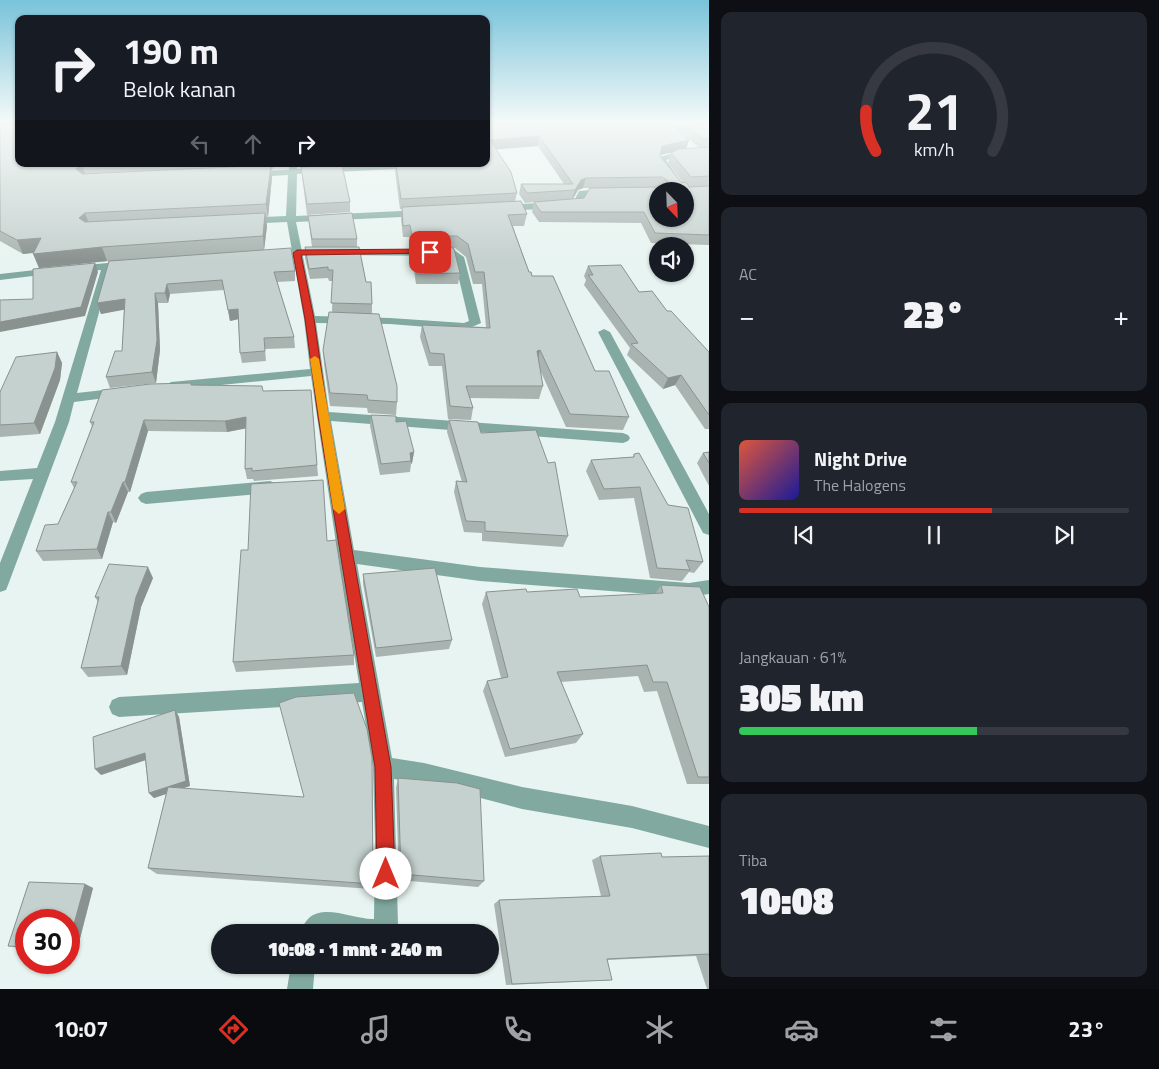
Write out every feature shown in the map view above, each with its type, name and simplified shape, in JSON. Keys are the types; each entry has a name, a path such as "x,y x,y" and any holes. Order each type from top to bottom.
{"street":[{"path":"244,174 284,169"},
{"path":"293,169 290,219 310,319 323,416 329,482 346,556 383,767 386,839 386,924"},
{"path":"667,169 679,182"},
{"path":"491,209 578,204 582,193 612,192"},
{"path":"234,222 428,213"},
{"path":"310,319 390,321 465,327 475,323 459,257 454,253 326,252"},
{"path":"0,277 136,264"},
{"path":"0,585 62,422 107,266"},
{"path":"604,332 709,529"},
{"path":"155,388 316,372"},
{"path":"69,398 136,390"},
{"path":"323,416 623,438"},
{"path":"0,476 41,473"},
{"path":"146,498 285,486"},
{"path":"346,556 480,574 689,590 709,587"},
{"path":"119,707 371,692"},
{"path":"383,767 424,773 522,798 632,817 709,837"},
{"path":"300,989 302,974"}],"building":[{"path":"0,169 76,169 82,174 184,169 270,169 266,204 85,213 79,218 85,222 265,213 263,236 102,247 33,254 41,238 17,240 0,231"},
{"path":"301,169 343,169 350,202 307,204"},
{"path":"397,169 509,169 517,193 401,199"},
{"path":"562,169 671,169 681,182 667,182 662,177 586,178 581,180 575,190 527,193 521,184 573,184"},
{"path":"684,169 709,169 709,176 691,177"},
{"path":"709,186 709,235 655,233 652,228 694,228 694,187"},
{"path":"649,187 649,222 644,212 541,212 534,202 584,198 590,188"},
{"path":"521,201 527,214 508,215 529,272 531,272 532,276 553,276 595,371 609,371 629,417 570,414 540,350 537,351 543,386 466,386 473,408 450,406 444,354 430,353 422,325 490,328 484,272 475,272 468,244 457,236 412,236 410,225 403,226 402,207"},
{"path":"352,213 357,239 312,239 308,216"},
{"path":"413,246 449,246 454,249 460,273 417,274"},
{"path":"305,247 359,247 366,282 371,282 372,304 331,303 333,270 328,270 328,267 309,269"},
{"path":"291,248 295,271 274,272 294,337 264,338 265,351 240,353 238,309 228,310 222,280 167,284 165,293 155,293 157,340 152,372 106,377 115,351 122,351 125,299 97,303 109,261"},
{"path":"95,263 81,307 0,322 0,300 33,299 33,269"},
{"path":"621,265 639,292 652,291 667,311 671,311 709,352 709,415 681,375 668,378 631,344 638,343 588,275 593,275 588,266"},
{"path":"329,312 379,314 397,386 397,402 368,400 367,395 330,393 323,350"},
{"path":"57,352 55,368 34,423 0,425 0,392 16,357"},
{"path":"191,383 191,385 262,386 263,391 311,390 317,465 252,471 252,468 245,469 246,417 225,421 144,420 125,482 123,482 111,512 108,512 97,549 36,551 45,525 58,524 77,482 71,482 94,422 90,422 102,390 150,384"},
{"path":"371,415 396,416 396,422 406,421 414,452 410,453 411,461 381,464"},
{"path":"449,420 478,422 481,433 536,430 548,463 555,462 568,536 485,531 485,522 466,521 456,481 467,482"},
{"path":"709,452 709,463 703,453"},
{"path":"639,453 668,505 688,508 703,562 686,560 690,570 657,568 640,487 604,489 591,460 634,457 634,454"},
{"path":"323,480 327,541 336,540 354,655 233,662 241,550 248,550 251,484"},
{"path":"109,564 148,567 136,597 121,666 81,668 99,597 95,597"},
{"path":"435,568 452,640 376,648 363,574"},
{"path":"661,585 700,587 709,607 709,777 698,777 667,682 653,682 647,665 557,672 583,734 510,749 487,681 508,677 486,592 526,589 527,592 577,589 580,597 663,593"},
{"path":"354,693 367,729 372,758 373,884 148,868 168,787 304,797 279,703 296,697"},
{"path":"175,710 186,781 149,793 145,753 95,769 93,737"},
{"path":"398,778 457,783 480,789 484,881 401,874"},
{"path":"661,853 662,857 709,856 709,956 708,954 607,959 612,980 512,984 499,900 610,896 600,856"},
{"path":"29,882 85,884 78,909 20,909"},
{"path":"15,925 15,946 8,946"}],"slow traffic":[{"path":"315,359 339,509"}],"route":[{"path":"386,874 383,767 323,416 310,319 297,253 430,252"}]}
